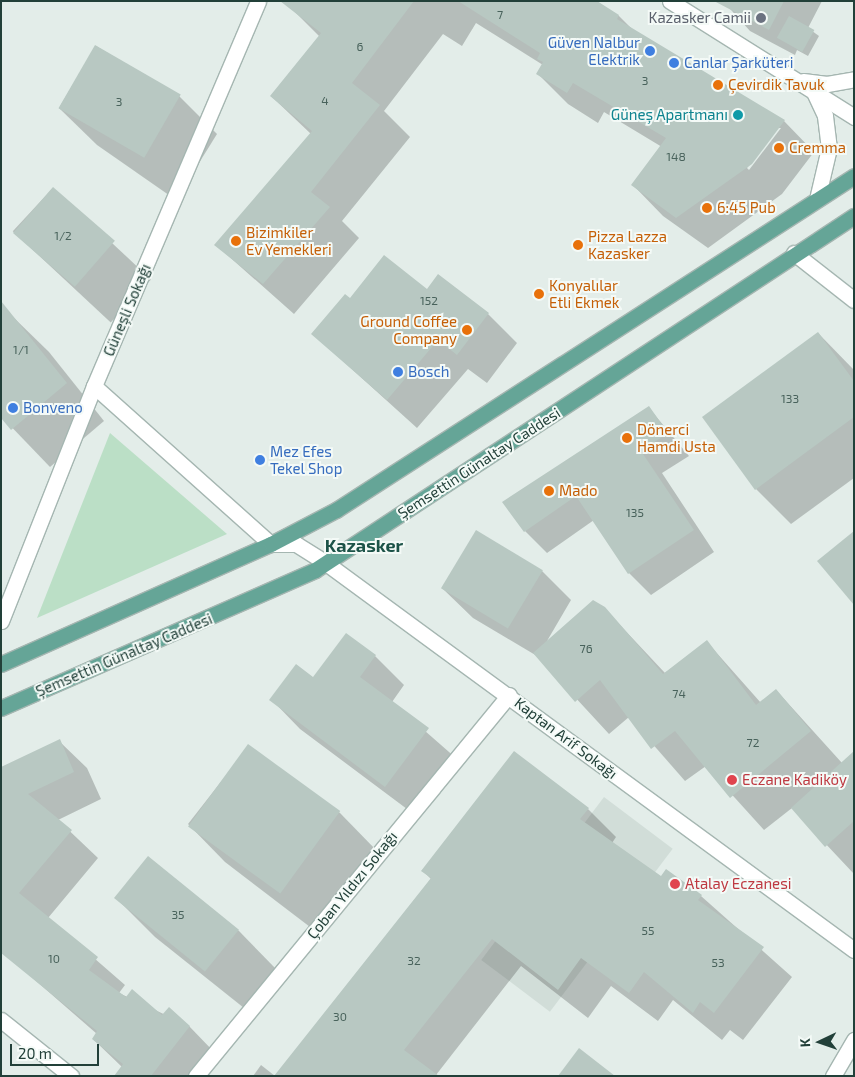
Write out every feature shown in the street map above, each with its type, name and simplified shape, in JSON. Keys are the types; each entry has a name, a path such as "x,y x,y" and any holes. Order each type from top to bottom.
{"main road":[{"path":"1,664 271,544 348,503 854,176"},
{"name":"Şemsettin Günaltay Caddesi","path":"1,708 265,595 326,563 794,253 854,216"}],"street":[{"name":"Güneşli Sokağı","path":"1,621 94,386 258,1"},
{"path":"670,1 854,117"},
{"path":"796,79 826,84 854,79"},
{"path":"811,89 822,105 829,142 826,173 817,199"},
{"path":"794,253 854,300"},
{"path":"94,386 271,544"},
{"name":"Kaptan Arif Sokağı","path":"271,544 296,544 326,563 509,695 854,950"},
{"name":"Çoban Yıldızı Sokağı","path":"196,1076 509,695"},
{"path":"1,1020 71,1076"},
{"path":"834,1076 854,1040"}],"shaded area":[{"path":"604,797 673,849 550,1012 481,960"}],"green space":[{"path":"110,433 227,534 37,618"}],"building":[{"path":"280,1 414,1 352,83 380,105 311,192 330,207 263,284 214,245 312,131 270,96 321,33"},
{"path":"458,1 597,1 619,15 617,19 785,120 752,164 676,218 631,185 666,138 573,83 567,93 536,74 543,62 537,59 540,53"},
{"name":"Kazasker Camii","path":"714,1 784,1 769,30"},
{"path":"789,16 814,30 802,52 777,38"},
{"path":"95,45 181,94 144,158 59,108"},
{"path":"53,187 115,241 75,287 13,233"},
{"path":"384,255 427,289 438,274 489,313 457,355 438,340 387,400 311,334 345,294 350,298"},
{"path":"1,301 67,383 11,430 1,418"},
{"path":"818,332 854,381 854,417 755,490 702,417"},
{"path":"649,406 668,433 641,451 694,530 628,574 576,496 524,532 502,502"},
{"path":"476,530 543,570 508,628 441,588"},
{"path":"854,531 854,605 817,561"},
{"path":"593,600 605,607 663,674 707,640 756,705 776,689 811,731 730,798 675,731 651,749 600,680 575,702 533,653"},
{"path":"346,633 376,655 360,677 429,728 385,787 269,700 296,664 313,677"},
{"path":"60,739 74,772 28,794 72,830 19,893 98,957 89,970 126,997 132,989 162,1015 169,1007 190,1026 151,1076 114,1076 123,1064 92,1039 97,1031 1,953 1,767"},
{"path":"248,744 340,811 280,894 188,827"},
{"path":"514,751 589,808 580,819 661,876 666,869 702,895 698,900 764,947 714,1013 700,1002 693,1013 644,972 629,993 581,958 558,990 492,939 404,1050 439,1076 274,1076 431,878 421,871"},
{"path":"854,751 854,821 825,847 791,808"},
{"path":"148,856 239,930 205,972 114,898"},
{"path":"579,1048 615,1076 558,1076"}],"place":[{"name":"Kazasker Camii","path":"761,18"},
{"name":"Güven Nalbur Elektrik","path":"650,51"},
{"name":"Canlar Şarküteri","path":"674,63"},
{"name":"Çevirdik Tavuk","path":"718,85"},
{"name":"Güneş Apartmanı","path":"738,115"},
{"name":"Cremma","path":"779,148"},
{"name":"6:45 Pub","path":"707,208"},
{"name":"Bizimkiler Ev Yemekleri","path":"236,241"},
{"name":"Pizza Lazza Kazasker","path":"578,245"},
{"name":"Konyalılar Etli Ekmek","path":"539,294"},
{"name":"Ground Coffee Company","path":"467,330"},
{"name":"Bosch","path":"398,372"},
{"name":"Bonveno","path":"13,408"},
{"name":"Dönerci Hamdi Usta","path":"627,438"},
{"name":"Mez Efes Tekel Shop","path":"260,460"},
{"name":"Mado","path":"549,491"},
{"name":"Eczane Kadiköy","path":"732,780"},
{"name":"Atalay Eczanesi","path":"675,884"}],"district":[{"name":"Kazasker","path":"364,545"}]}
